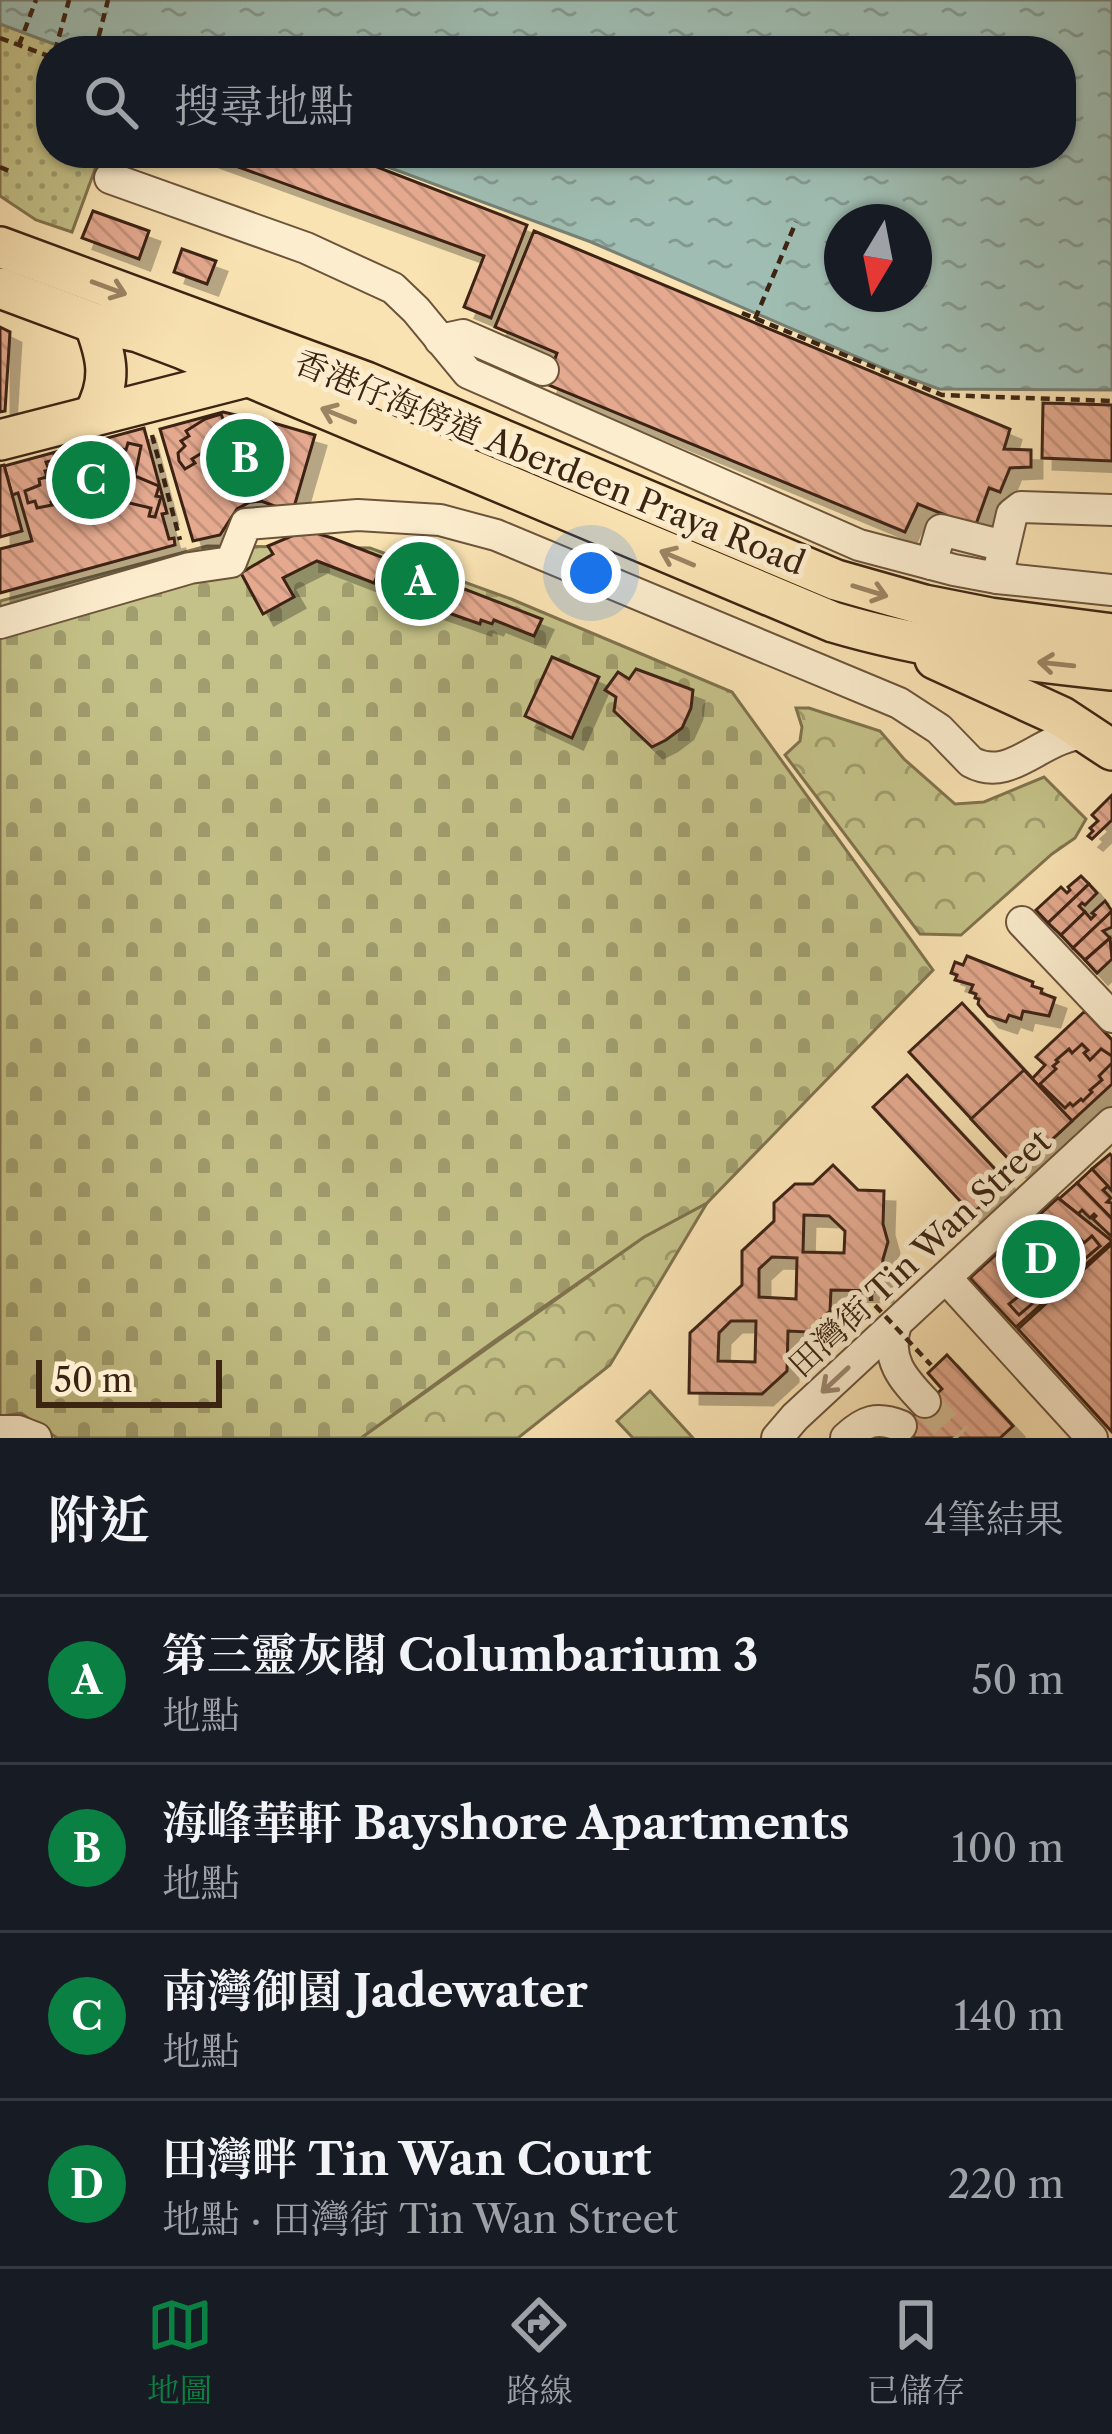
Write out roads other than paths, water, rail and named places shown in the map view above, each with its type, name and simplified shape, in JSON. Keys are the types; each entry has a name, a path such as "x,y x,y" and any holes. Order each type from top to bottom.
{"main road":[{"name":"香港仔海傍道 Aberdeen Praya Road","path":"0,247 366,382 836,580 990,618 1112,634"},
{"name":"香港仔海傍道 Aberdeen Praya Road","path":"0,288 94,323 138,332 833,622 886,638 1112,670"},
{"path":"93,416 107,383 94,323"},
{"path":"0,440 246,377"},
{"path":"886,638 1062,717 1100,742"}],"street":[{"path":"110,178 306,248 393,288 468,373 859,544 997,578 1112,590"},
{"path":"440,340 463,335 543,370"},
{"path":"492,384 506,354"},
{"path":"997,578 1012,514 1021,507 1112,510"},
{"path":"0,623 190,568 231,562 246,524 358,515 440,520 496,535 899,703 939,730 979,767 1002,768 1072,734 1100,742"},
{"path":"931,563 941,530 1004,546"},
{"path":"1002,768 1025,743 1026,724 1016,697"},
{"path":"1022,922 1112,1017"},
{"name":"田灣街 Tin Wan Street","path":"777,1438 1112,1123"},
{"path":"946,1278 1079,1433"},
{"path":"896,1324 891,1338 895,1366 925,1402"},
{"path":"849,1438 870,1420 901,1426"},
{"path":"0,1431 36,1438"},
{"path":"849,1438 861,1438"}],"water":[{"path":"0,0 1112,0 1112,390 939,389 591,242 391,168 1076,168 1076,36 36,36 0,24"}],"tunnel":[{"path":"925,1402 958,1438"}],"place":[{"name":"海峰華軒 Bayshore Apartments","path":"245,458"},
{"name":"南灣御園 Jadewater","path":"91,480"},
{"name":"第三靈灰閣 Columbarium 3","path":"420,581"},
{"name":"田灣畔 Tin Wan Court","path":"1041,1259"}]}
